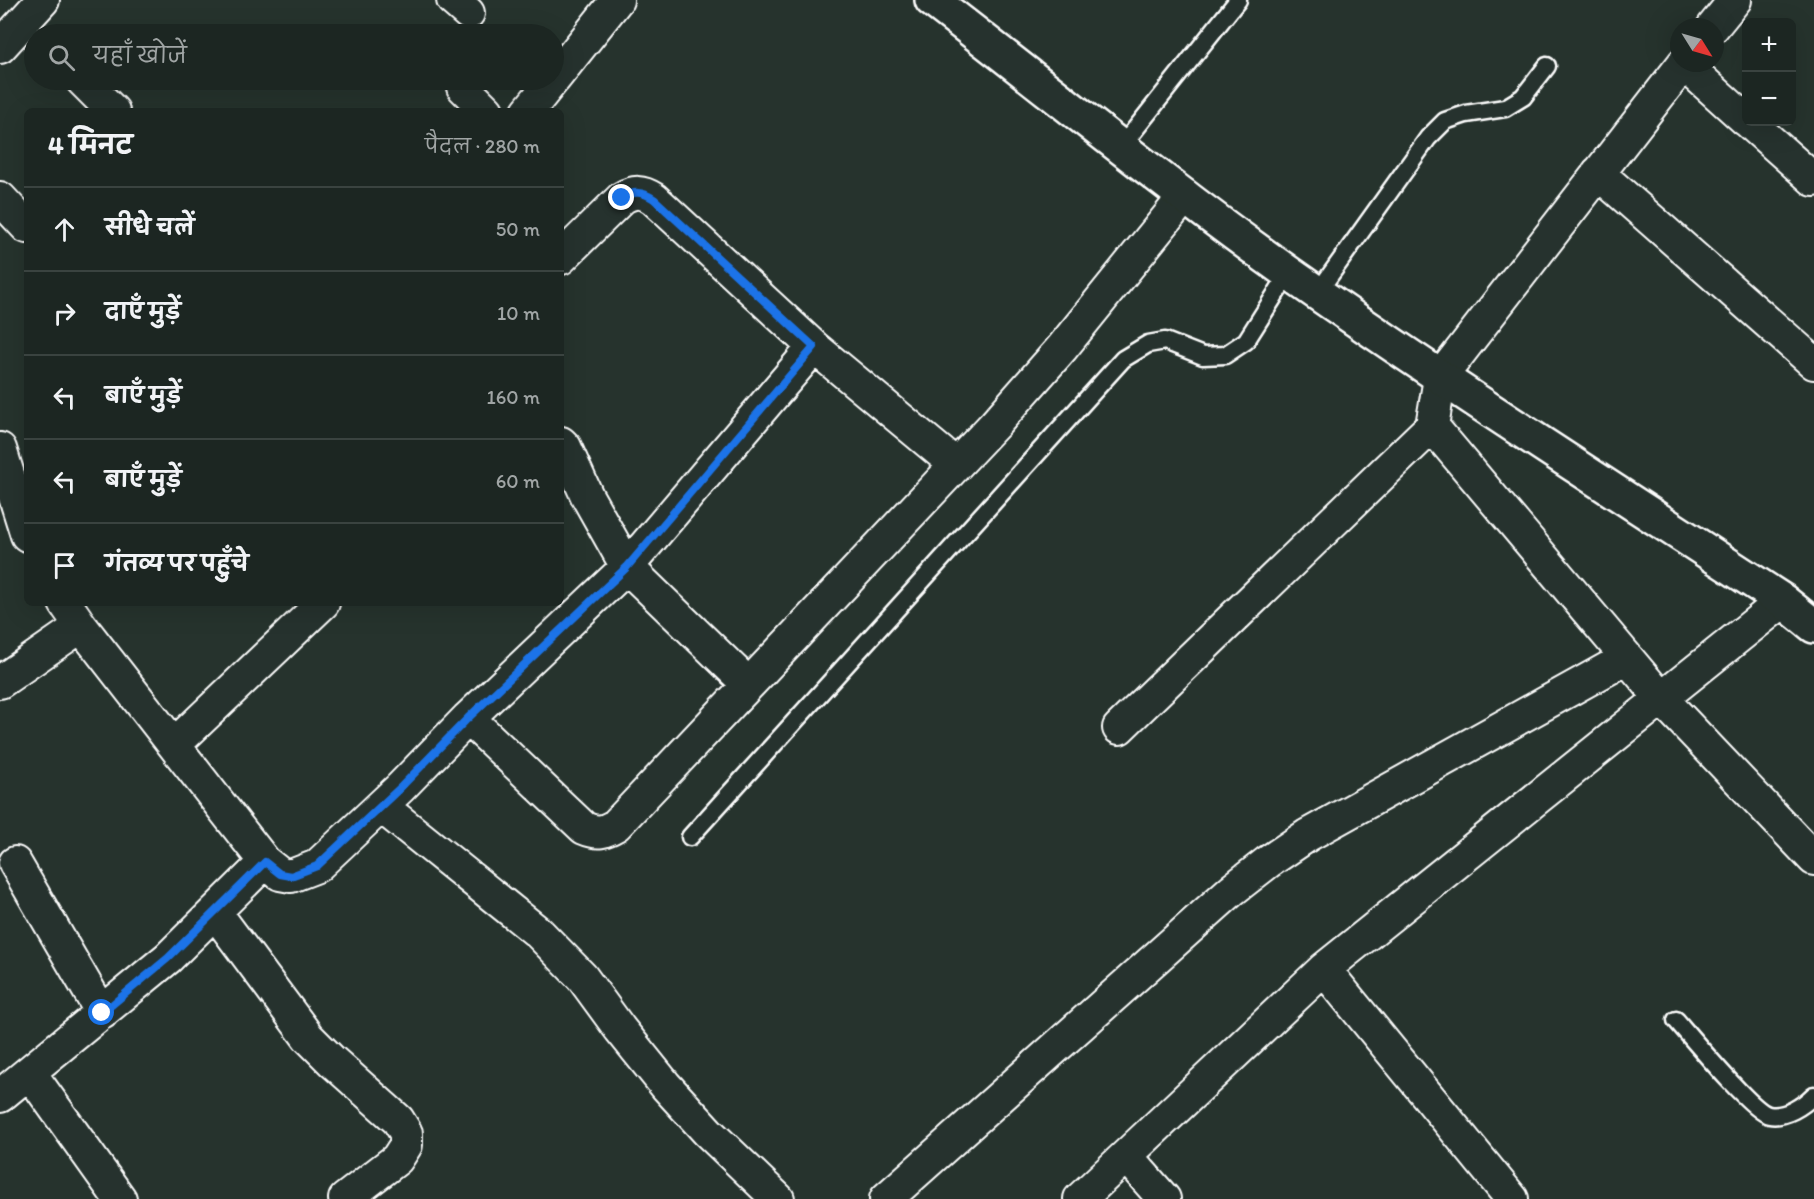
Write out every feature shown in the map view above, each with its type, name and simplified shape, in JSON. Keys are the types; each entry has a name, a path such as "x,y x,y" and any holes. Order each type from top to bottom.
{"highway":[{"path":"932,0 1185,196 1289,273 1440,378 1803,612"}],"street":[{"path":"564,65 617,0"},
{"path":"1720,18 1735,0"},
{"path":"0,47 24,27"},
{"path":"1119,728 1432,426 1440,378 1678,72"},
{"path":"1693,72 1742,116"},
{"path":"91,90 110,108"},
{"path":"466,90 484,108"},
{"path":"530,108 544,90"},
{"path":"1754,126 1814,180"},
{"path":"1598,173 1808,347"},
{"path":"564,255 622,198 633,192 646,194 814,347 956,465"},
{"path":"468,718 584,828 595,833 616,825 995,424 1062,348 1185,196"},
{"path":"0,198 24,224"},
{"path":"0,682 73,615 265,862 280,874 291,876 317,866 627,567 814,347"},
{"path":"1432,426 1661,698 1814,859"},
{"path":"564,446 587,496 627,567 748,684"},
{"path":"0,449 24,525"},
{"path":"174,745 320,606"},
{"path":"1080,1199 1324,969 1661,698 1803,612"},
{"path":"886,1199 1232,890 1268,862 1308,835 1627,658"},
{"path":"381,806 539,933 582,976 620,1029 666,1086 708,1132 778,1199"},
{"path":"120,1199 11,1081 102,1013 168,958 265,862"},
{"path":"15,863 102,1013"},
{"path":"215,912 308,1037 398,1120 406,1133 406,1144 397,1158 345,1199"},
{"path":"1324,969 1512,1199"},
{"path":"1126,1156 1164,1199"}],"lane":[{"path":"1121,147 1238,0"},
{"path":"1318,292 1428,138 1445,121 1466,114 1505,108 1523,97 1547,66"},
{"path":"690,837 1123,359 1148,344 1165,342 1203,356 1225,355 1246,341 1289,273"},
{"path":"1676,1020 1747,1101 1767,1115 1782,1115 1807,1103 1814,1095"}],"route":[{"path":"102,1013 168,958 265,862 280,874 291,876 317,866 627,567 814,347 654,199 646,194 633,192 622,198"}]}
